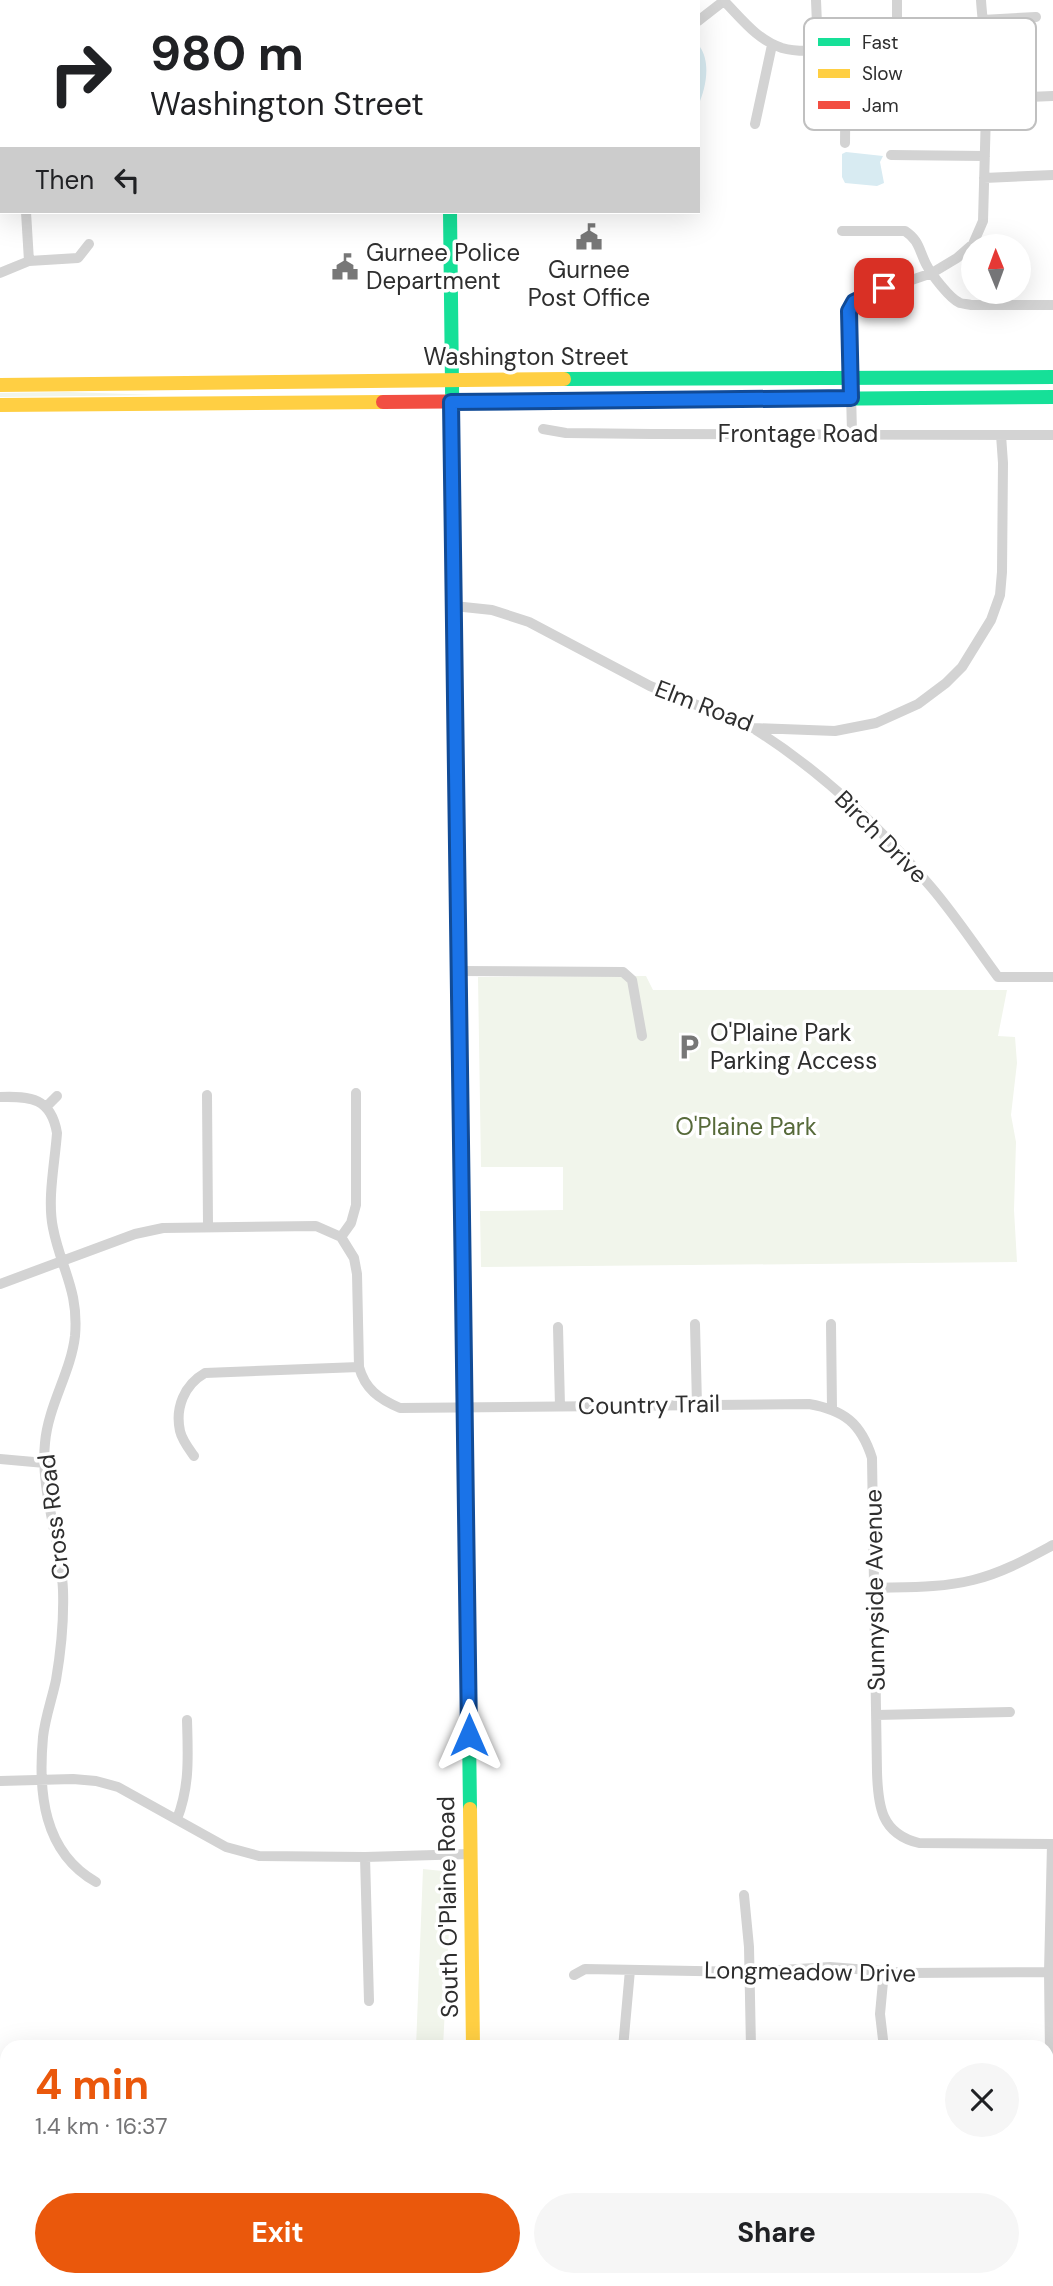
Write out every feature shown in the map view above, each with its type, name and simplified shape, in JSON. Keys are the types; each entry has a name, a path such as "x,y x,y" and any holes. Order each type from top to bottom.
{"main road":[{"name":"South O'Plaine Road","path":"450,214 473,2040"},
{"name":"Washington Street","path":"0,385 1053,377"},
{"name":"Washington Street","path":"0,405 1053,397"}],"street":[{"path":"816,0 817,18"},
{"path":"897,0 897,18"},
{"path":"981,0 982,18"},
{"path":"700,19 724,1 772,45 786,49 804,49"},
{"path":"1019,18 1037,17"},
{"path":"755,124 772,45"},
{"path":"845,130 845,143"},
{"path":"852,433 849,311 854,302 884,288 932,273 957,258 973,244 983,221 986,130"},
{"path":"891,155 985,156"},
{"path":"984,178 1053,175"},
{"path":"26,214 29,261"},
{"path":"842,231 905,231 914,236 927,266 949,295 959,303 1053,305"},
{"path":"0,274 29,261 73,260 78,258 89,244"},
{"name":"Frontage Road","path":"542,429 566,433 1053,435"},
{"name":"Elm Road","path":"454,606 492,610 529,622 650,686 753,728 835,730 876,723 924,701 946,683 985,633 1000,594 1003,546 1001,435"},
{"name":"Birch Drive","path":"753,728 818,775 878,830 932,889 998,977 1053,977"},
{"path":"459,971 623,972 632,980 642,1036"},
{"path":"341,1237 351,1223 356,1205 356,1093"},
{"path":"207,1095 208,1226"},
{"path":"0,1097 25,1096 47,1106 57,1096"},
{"name":"Cross Road","path":"47,1106 56,1124 57,1133 52,1225 74,1295 75,1337 50,1417 45,1443 45,1479 60,1552 62,1626 55,1683 43,1737 42,1779 44,1808 52,1835 69,1861 96,1882"},
{"path":"0,1284 135,1234 163,1228 309,1225 330,1230 341,1237 352,1252 357,1274 359,1367 205,1373 191,1384 181,1399 180,1433 194,1456"},
{"path":"695,1324 697,1405"},
{"path":"831,1324 832,1409"},
{"path":"558,1326 560,1406"},
{"name":"Country Trail","path":"359,1367 374,1395 400,1408 808,1404 832,1409"},
{"name":"Sunnyside Avenue","path":"832,1409 852,1422 861,1433 872,1458 877,1787 881,1811 889,1825 910,1841 933,1844 1052,1843"},
{"path":"0,1459 44,1463"},
{"path":"874,1588 931,1586 972,1580 1005,1569 1053,1545"},
{"path":"876,1715 1010,1712"},
{"path":"177,1819 187,1792 187,1720"},
{"path":"0,1781 96,1781 118,1787 226,1847 259,1856 470,1854"},
{"path":"1050,2040 1052,1843"},
{"path":"365,1857 369,2001"},
{"path":"744,1895 750,1972 751,2040"},
{"name":"Longmeadow Drive","path":"574,1975 585,1969 750,1972 830,1967 907,1973 1049,1972"},
{"path":"624,2040 630,1970"},
{"path":"883,2040 880,2014 884,1971"}],"green space":[{"path":"0,393 158,395 0,397"},
{"name":"O'Plaine Park","path":"646,976 653,990 1007,990 998,1036 1015,1037 1017,1063 1011,1115 1016,1142 1014,1210 1017,1262 481,1267 480,1211 563,1210 563,1167 481,1167 478,977"},
{"path":"423,1869 452,1872 443,2040 416,2040"}],"shaded area":[{"path":"700,47 706,68 700,100"},
{"path":"846,152 883,156 880,162 884,183 877,186 845,183 842,177 842,154"}],"traffic: fast":[{"path":"450,214 456,730"},
{"path":"564,379 1053,377"},
{"path":"796,399 1053,397"},
{"path":"461,1100 470,1809"}],"traffic: slow":[{"path":"0,385 564,379"},
{"path":"0,405 383,402"},
{"path":"456,730 461,1100"},
{"path":"470,1809 473,2040"}],"traffic: jam":[{"path":"383,402 796,399"}],"place":[{"name":"Gurnee Post Office","path":"589,237"},
{"name":"Gurnee Police Department","path":"345,267"},
{"name":"O'Plaine Park Parking Access","path":"689,1047"}],"route":[{"path":"469,1735 451,402 851,398 849,311 854,302 884,288"}]}
